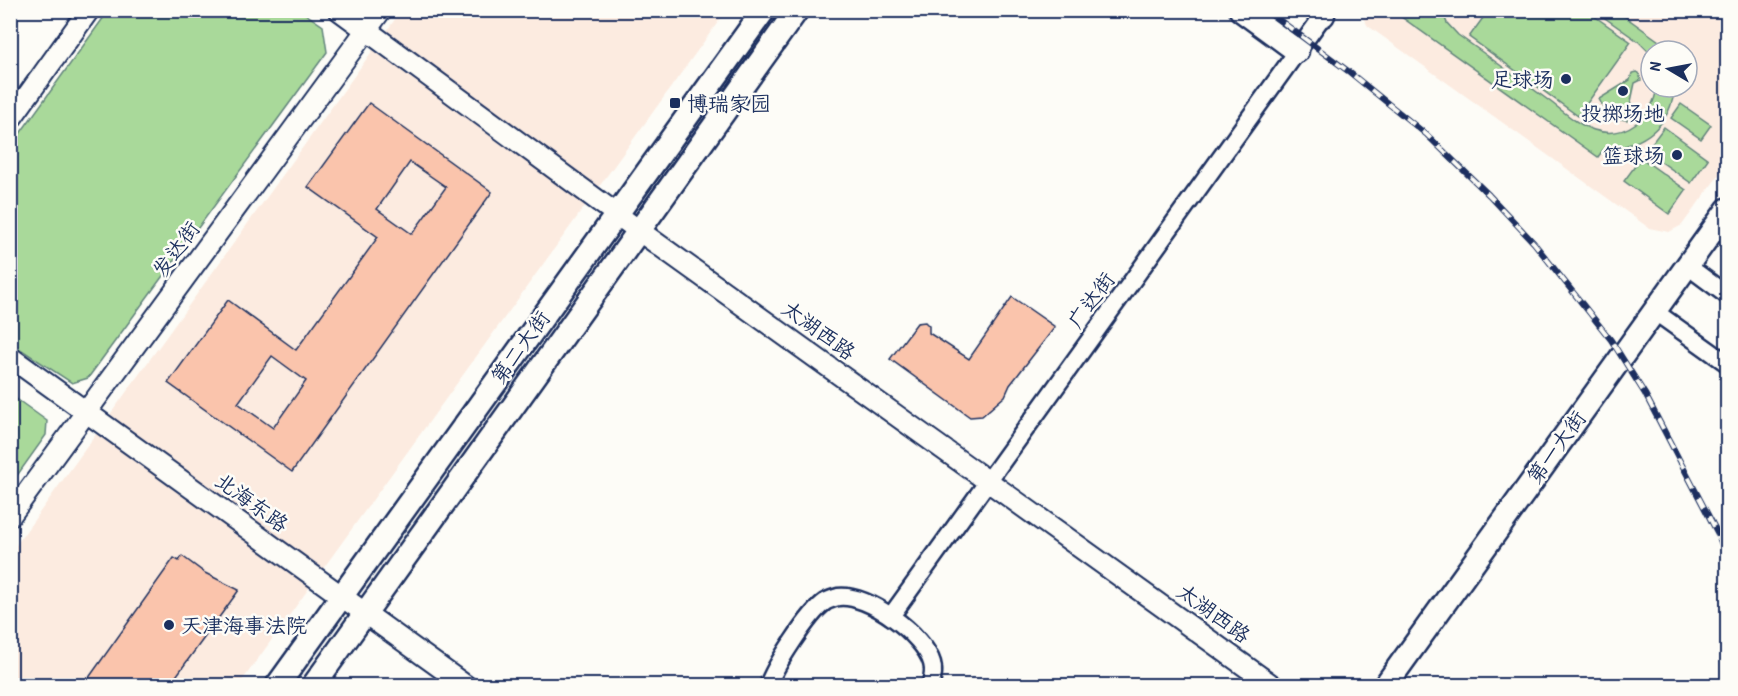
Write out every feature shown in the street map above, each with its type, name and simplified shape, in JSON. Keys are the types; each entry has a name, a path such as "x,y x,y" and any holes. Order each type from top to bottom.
{"main road":[{"name":"第二大街","path":"277,686 764,10"},
{"name":"第二大街","path":"314,686 797,10"},
{"path":"1241,10 1296,51"},
{"name":"第一大街","path":"1398,686 1659,315 1728,209"},
{"name":"第一大街","path":"1384,686 1659,315 1697,273 1728,231"}],"street":[{"path":"10,120 89,10"},
{"name":"太湖西路","path":"339,10 373,22 641,226 992,478 1288,686"},
{"name":"广达街","path":"891,616 992,478 1322,12"},
{"name":"发达街","path":"10,516 373,22"},
{"path":"1697,273 1728,296"},
{"path":"1659,315 1728,364"},
{"name":"北海东路","path":"10,357 466,686"},
{"name":"太湖西路","path":"992,478 1273,686"},
{"path":"768,686 776,667 813,614 825,602 837,597 851,597 870,603 891,616 926,650 932,663 933,674 930,686"}],"shaded area":[{"path":"1361,10 1727,11 1727,164 1682,225 1669,232 1649,228 1368,26 1361,15"},
{"path":"401,11 726,11 239,685 11,686 11,552"}],"green space":[{"path":"109,10 301,11 323,26 327,52 88,378 72,383 11,343 11,146"},
{"path":"1403,11 1442,11 1447,23 1458,35 1576,121 1594,130 1616,132 1627,129 1636,124 1650,108 1654,99 1673,99 1672,102 1667,114 1652,133 1630,144 1603,150 1598,157 1400,16"},
{"name":"足球场","path":"1488,11 1587,11 1631,42 1578,116 1469,37"},
{"path":"1595,11 1617,11 1656,39 1639,39 1639,42"},
{"name":"投掷场地","path":"1632,73 1639,73 1639,81 1635,83 1627,120 1607,111 1599,99 1630,80"},
{"path":"1681,104 1711,125 1701,139 1671,118"},
{"name":"篮球场","path":"1664,127 1708,159 1691,183 1646,151"},
{"name":"篮球场","path":"1641,158 1686,190 1669,214 1624,181"},
{"path":"11,395 47,421 46,435 11,484"}],"building":[{"path":"369,103 492,192 292,472 168,383 228,300 296,350 378,237 308,187","holes":["410,162 446,187 412,234 377,209","272,356 306,381 273,428 238,403"]},
{"path":"1012,297 1055,327 1010,385 1005,396 982,416 970,417 890,359 917,323 925,322 929,326 929,333 969,359"},
{"name":"天津海事法院","path":"182,556 205,573 239,590 169,686 83,686 174,558 179,561"}],"railway":[{"path":"1266,10 1348,71 1427,135 1489,195 1534,243 1611,340 1645,394 1717,532 1728,560"}],"place":[{"name":"足球场","path":"1566,79"},
{"name":"投掷场地","path":"1623,91"},
{"name":"博瑞家园","path":"675,103"},
{"name":"篮球场","path":"1677,155"},
{"name":"天津海事法院","path":"169,625"}]}
